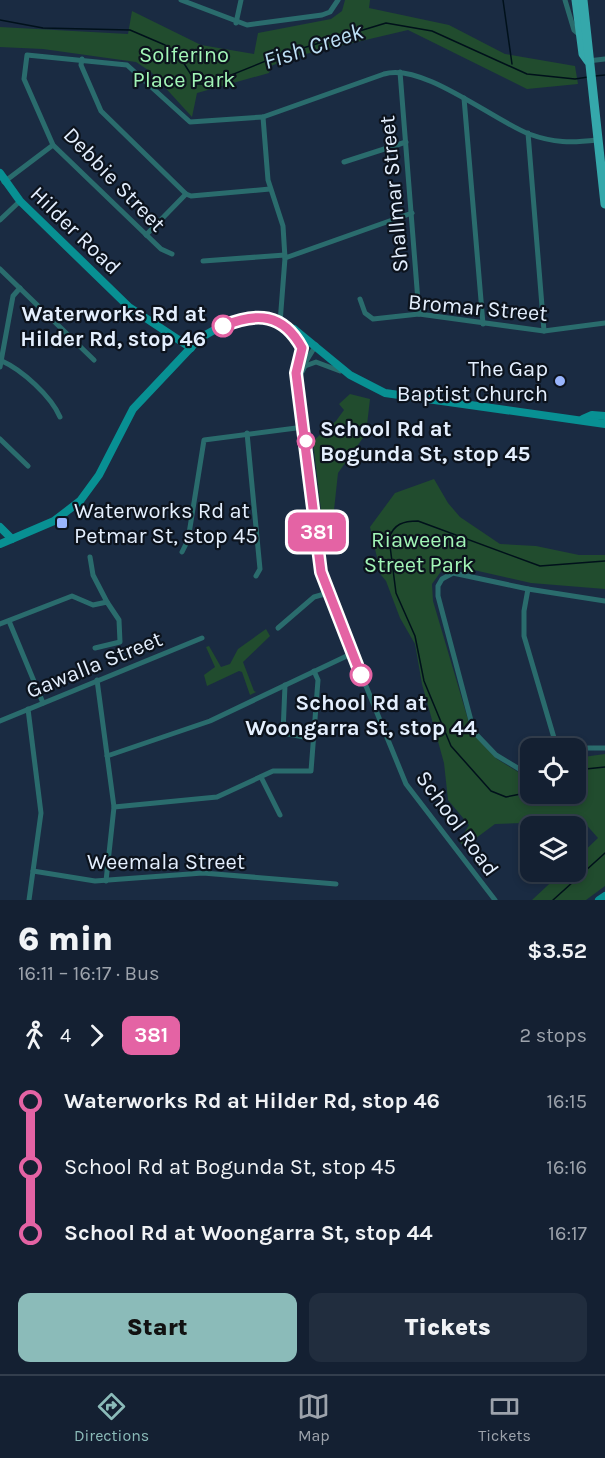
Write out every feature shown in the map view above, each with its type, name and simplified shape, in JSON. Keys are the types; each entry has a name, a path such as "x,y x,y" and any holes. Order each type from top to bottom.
{"main road":[{"path":"573,1 584,31 581,37 583,54 588,61"},
{"path":"573,1 590,53 588,61 605,204"},
{"name":"Hilder Road","path":"0,173 4,182 20,201 129,307 191,348"},
{"path":"0,544 54,521 80,501 99,475 133,409 205,335 232,322 255,318 283,324 313,343 350,375 385,393 504,412 583,419 605,424"},
{"path":"583,419 592,415 605,416"},
{"path":"0,527 12,539"},
{"path":"599,900 605,896"}],"street":[{"path":"181,0 236,23 255,25 317,17 330,12 338,0"},
{"path":"236,23 241,0"},
{"path":"573,1 574,30 581,37"},
{"name":"Debbie Street","path":"82,59 29,53 25,57 24,80 53,146 161,249 172,254"},
{"path":"270,189 191,196 186,194 101,111 81,65 82,59 131,68 190,123 263,117 384,74 400,72 464,98 528,133 564,144 597,140"},
{"path":"588,61 605,59"},
{"name":"Shallmar Street","path":"400,72 419,314"},
{"path":"464,98 483,324"},
{"path":"263,117 270,189 283,226 285,256 283,324 301,346 302,353"},
{"path":"528,133 544,331"},
{"path":"344,162 406,142"},
{"path":"4,182 53,146"},
{"path":"146,235 186,194"},
{"path":"0,220 20,201"},
{"path":"203,261 285,256 412,213"},
{"path":"0,269 94,360"},
{"path":"20,288 13,296 1,364 20,373 56,407 60,417"},
{"name":"Bromar Street","path":"360,299 365,313 373,319 419,314 544,331 605,323"},
{"path":"0,321 9,322"},
{"path":"302,353 313,343"},
{"name":"School Road","path":"299,384 304,361 313,343"},
{"name":"School Road","path":"302,353 297,366 321,572 328,593 406,784 495,900"},
{"path":"300,376 307,365 318,361 350,375"},
{"path":"182,552 188,540 204,440 304,427"},
{"path":"247,433 260,569 256,576"},
{"path":"0,439 28,466"},
{"path":"90,557 93,575 119,620 120,642 94,648"},
{"path":"520,769 496,755 474,732 437,590 442,579 453,573 605,602"},
{"path":"528,589 524,611 525,636 554,738"},
{"path":"278,628 314,597 328,593"},
{"path":"0,624 72,596 93,605 107,602"},
{"path":"9,621 43,703"},
{"name":"Gawalla Street","path":"0,721 202,638"},
{"path":"107,756 210,721 353,653"},
{"path":"114,807 217,797 280,770 310,771 318,680 314,671"},
{"path":"97,680 114,807 106,881"},
{"path":"285,685 283,733 314,739"},
{"path":"28,709 41,813 29,900"},
{"path":"586,749 605,748"},
{"path":"261,777 280,815"},
{"name":"Weemala Street","path":"33,871 106,881 203,873 336,884"}],"green space":[{"name":"Solferino Place Park","path":"345,0 370,0 369,8 449,25 505,54 575,66 578,84 527,89 408,30 293,57 271,66 269,73 197,93 192,117 151,72 136,62 43,49 0,47 0,27 128,34 132,11 201,45 254,54 258,33 331,19 342,11"},
{"path":"350,394 370,399 367,425 370,428 338,473 334,510 321,510 313,441 336,421 344,410 339,404"},
{"name":"Riaweena Street Park","path":"434,479 448,503 460,517 500,544 536,546 579,555 605,555 605,589 531,583 456,566 442,570 432,584 433,601 472,733 497,759 520,773 520,804 586,804 586,757 605,754 605,886 586,900 532,900 551,882 586,882 586,849 598,838 586,824 586,816 520,816 520,823 495,824 464,847 459,841 469,825 448,800 444,763 422,684 415,644 400,618 386,581 381,575 370,527 395,493"},
{"path":"266,629 270,636 243,662 256,692 250,695 242,672 239,671 207,686 204,675 215,667 206,647 209,646 221,667 230,664 238,649"}],"waterway":[{"path":"503,0 512,64"},
{"name":"Fish Creek","path":"0,20 43,28 130,30 165,45 178,54 197,84 209,84 283,54 386,23 432,31 527,74 575,79 588,77"},
{"name":"Fish Creek","path":"595,76 605,75"},
{"path":"520,794 506,797 491,791 451,746 424,681 415,636 396,593 389,538 400,524 418,521 540,566 605,561"},
{"path":"586,769 605,767"},
{"path":"553,900 605,853"}],"bus line":[{"name":"381","path":"223,326 243,319 267,319 286,325 302,348 296,373 321,572 361,675"}],"place":[{"name":"Waterworks Rd at Hilder Rd, stop 46","path":"223,326"},
{"name":"The Gap Baptist Church","path":"560,381"},
{"name":"School Rd at Bogunda St, stop 45","path":"306,441"},
{"name":"Waterworks Rd at Petmar St, stop 45","path":"62,523"},
{"name":"School Rd at Woongarra St, stop 44","path":"361,675"}]}
